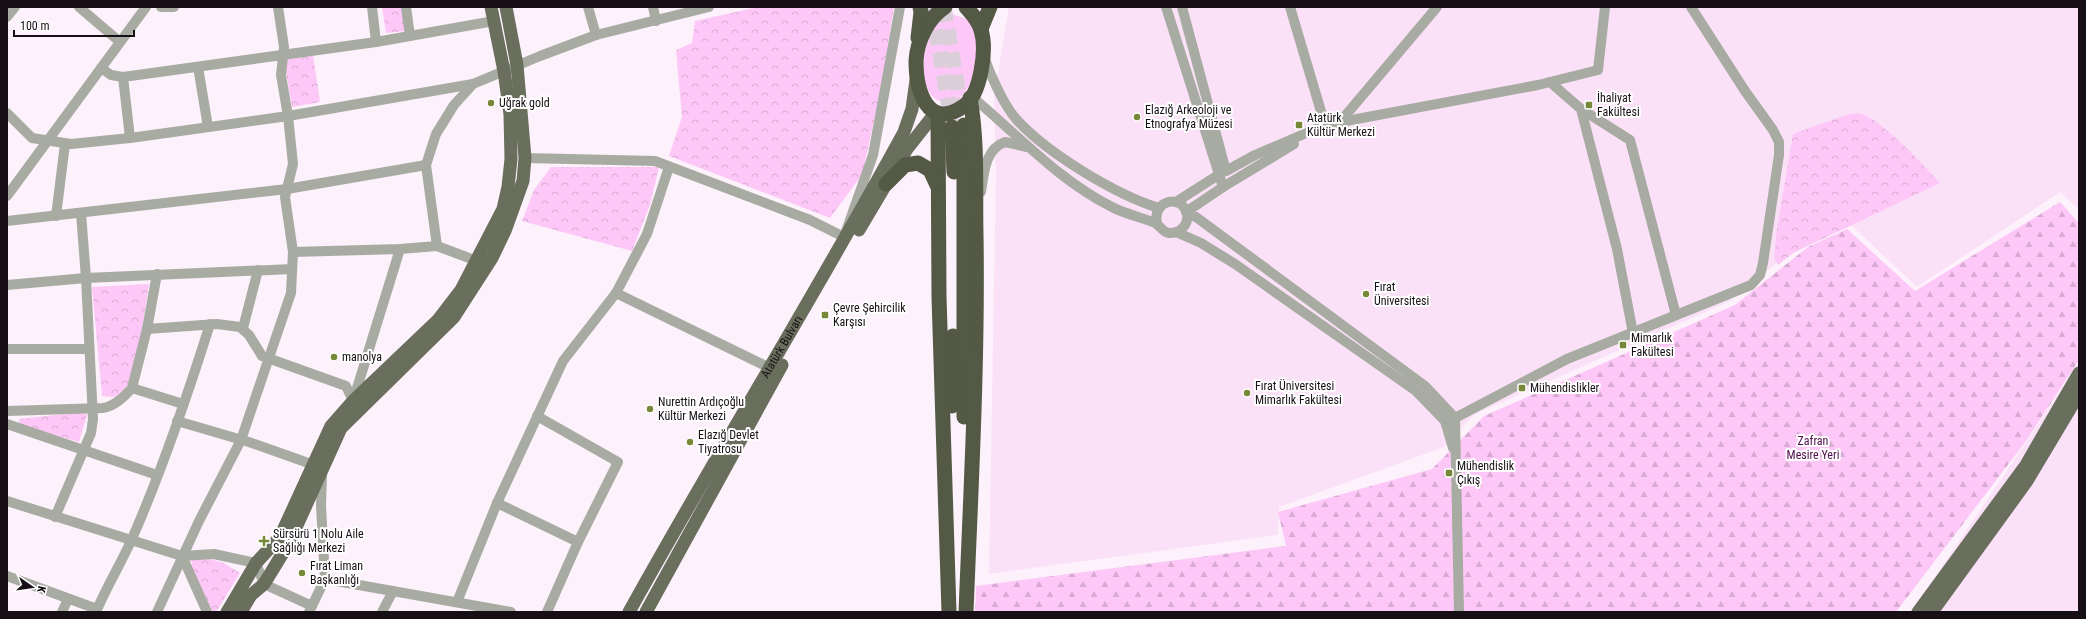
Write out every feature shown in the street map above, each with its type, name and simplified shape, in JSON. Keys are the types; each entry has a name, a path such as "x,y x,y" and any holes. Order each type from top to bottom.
{"highway":[{"path":"920,7 921,12 916,52 916,76 921,96 928,107 937,113 950,114 965,106 971,97 979,80 984,57 981,29 966,7"},
{"path":"916,52 924,31 933,16 945,7"},
{"path":"981,29 990,7"},
{"path":"966,612 977,322 974,119 971,97"},
{"path":"937,113 940,312 949,612"},
{"path":"949,612 955,189 958,126 963,322 966,612"},
{"path":"886,184 904,165 918,163 930,170 938,188"}],"main road":[{"path":"241,612 251,595 264,584 289,543 318,469 326,434 353,401 438,320 461,290 502,209 508,187 511,159 510,114 504,71 491,7"},
{"path":"227,612 256,563 280,537 341,428 454,316 492,258 516,203 523,181 525,158 517,65 506,7"},
{"name":"Atatürk Bulvarı","path":"629,612 678,524 770,368 904,132 912,109 916,76"},
{"name":"Atatürk Bulvarı","path":"646,612 829,279 907,149 937,113"},
{"path":"1918,612 2026,465 2079,373"},
{"path":"1932,612 2027,481 2079,394"}],"street":[{"path":"7,17 15,7"},
{"path":"80,7 120,42"},
{"path":"7,196 146,7"},
{"path":"161,7 174,7"},
{"path":"157,612 212,494 241,440 291,293 292,252 285,197 293,164 288,116 281,75 284,54 278,7"},
{"path":"372,7 376,42"},
{"path":"406,7 410,36"},
{"path":"588,7 596,35"},
{"path":"653,7 656,21"},
{"path":"525,158 655,161 810,220 844,237 873,155 900,7"},
{"path":"1166,7 1227,185"},
{"path":"1182,7 1222,173"},
{"path":"1290,7 1325,126"},
{"path":"1340,122 1437,7"},
{"path":"1157,223 1156,214 1159,208 1166,202 1176,202 1222,173 1255,155 1325,126 1550,82 1598,70 1605,7"},
{"path":"1455,418 1567,360 1676,314 1751,285 1758,279 1763,263 1779,155 1779,142 1773,130 1745,91 1691,7"},
{"path":"7,113 32,138 65,144 130,138 288,116 473,84 517,65 596,35 704,8"},
{"path":"101,68 111,75 123,77 376,42 494,21"},
{"path":"984,57 990,75 1015,118 1044,145 1108,185 1142,202 1159,208"},
{"path":"198,67 208,127"},
{"path":"123,77 130,138"},
{"path":"1550,82 1580,109 1630,140 1676,314"},
{"path":"437,246 426,165 436,134 454,105 473,84"},
{"path":"971,97 1048,166 1088,194 1113,208 1157,223 1164,231 1176,232 1200,243 1235,264 1416,391 1445,421 1457,461"},
{"path":"1580,109 1615,242 1633,332"},
{"path":"1176,232 1184,227 1187,213 1227,185 1325,126"},
{"path":"975,226 988,157 992,150 1005,142 1030,149"},
{"path":"56,216 65,144"},
{"path":"7,221 287,189 426,165"},
{"path":"457,602 497,503 563,362 616,293 647,234 669,167"},
{"path":"1176,202 1184,208 1187,213 1202,222 1425,386 1455,418 1459,612"},
{"path":"55,517 91,433 93,408 81,213"},
{"path":"292,252 400,249 437,246 477,261"},
{"path":"353,401 400,249"},
{"path":"7,285 86,278 157,274 292,269"},
{"path":"243,328 258,270"},
{"path":"7,411 109,407 118,402 132,388 147,328 157,274"},
{"path":"616,293 770,368"},
{"path":"147,328 210,324 243,328 262,356 346,386 353,401"},
{"path":"8,578 97,611 131,541 157,475 210,324"},
{"path":"7,349 89,349"},
{"path":"132,388 183,404"},
{"path":"538,416 618,462 578,542 547,612"},
{"path":"7,501 182,556 214,554 256,563 264,584 310,609 325,579 318,469 241,440 177,421"},
{"path":"7,424 157,475"},
{"path":"497,503 578,542"},
{"path":"182,556 207,612"},
{"path":"325,579 457,602 488,610 511,612"},
{"path":"382,612 393,591"},
{"path":"62,612 68,599"}],"shaded area":[{"name":"Fırat Üniversitesi","path":"1009,7 2079,7 2079,210 2060,192 1917,287 1852,226 1802,242 1730,301 1475,414 1444,447 1279,507 1278,535 989,574 996,171 994,97"},
{"path":"2079,363 2079,612 1911,612 2004,475"}],"green space":[{"path":"382,7 402,7 405,31 386,33"},
{"path":"758,7 894,7 879,99 862,175 830,218 669,156 682,117 676,50 692,43 695,21"},
{"path":"952,14 970,20 977,36 979,51 969,86 960,98 949,103 939,101 930,94 924,81 923,64 927,44 935,25 938,21"},
{"path":"313,55 320,102 292,107 284,60"},
{"path":"1849,114 1861,114 1880,124 1903,144 1940,183 1793,253 1778,265 1774,258 1777,228 1793,134"},
{"path":"551,167 659,167 650,205 632,251 522,221 534,190"},
{"name":"Zafran Mesire Yeri","path":"2060,202 2079,223 2079,360 2026,441 1896,612 975,612 976,586 1286,546 1278,512 1432,469 1484,416 1735,305 1808,247 1847,229 1915,291"},
{"path":"149,284 135,375 124,390 114,397 102,396 92,287"},
{"path":"83,412 87,415 79,442 19,425 19,419"},
{"path":"206,558 224,563 240,573 216,612 213,612 196,581 192,567 191,560"}],"tunnel":[{"path":"932,7 952,124"},
{"path":"944,7 964,125"}],"place":[{"name":"Uğrak gold","path":"491,103"},
{"name":"İhaliyat Fakültesi","path":"1589,105"},
{"name":"Elazığ Arkeoloji ve Etnografya Müzesi","path":"1137,117"},
{"name":"Atatürk Kültür Merkezi","path":"1299,125"},
{"name":"Fırat Üniversitesi","path":"1366,294"},
{"name":"Çevre Şehircilik Karşısı","path":"825,315"},
{"name":"Mimarlık Fakültesi","path":"1623,345"},
{"name":"manolya","path":"334,357"},
{"name":"Mühendislikler","path":"1522,388"},
{"name":"Fırat Üniversitesi Mimarlık Fakültesi","path":"1247,393"},
{"name":"Nurettin Ardıçoğlu Kültür Merkezi","path":"650,409"},
{"name":"Elazığ Devlet Tiyatrosu","path":"690,442"},
{"name":"Mühendislik Çıkış","path":"1449,473"},
{"name":"Sürsürü 1 Nolu Aile Sağlığı Merkezi","path":"264,541"},
{"name":"Fırat Liman Başkanlığı","path":"302,573"}]}
